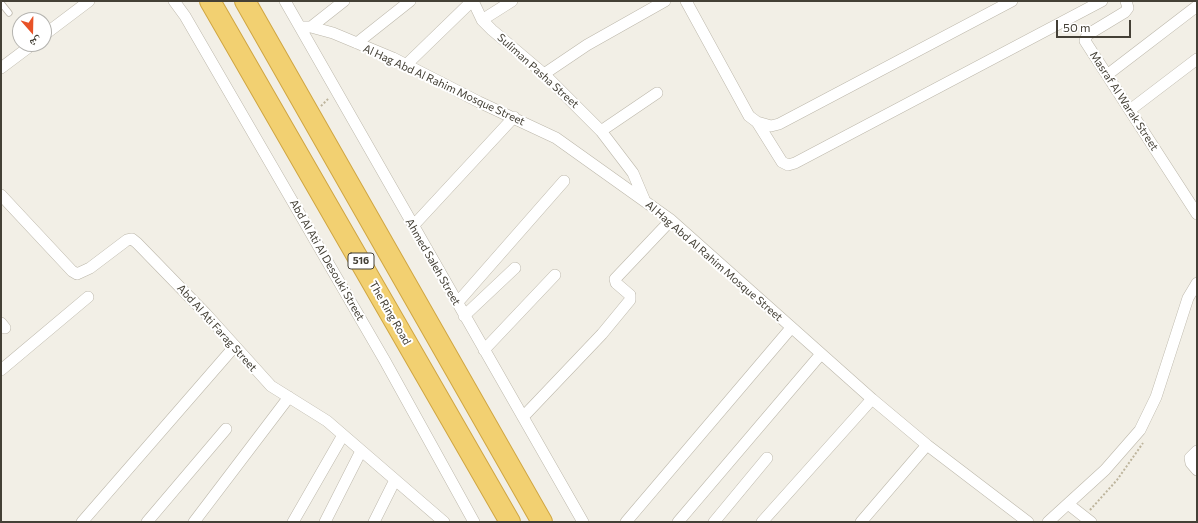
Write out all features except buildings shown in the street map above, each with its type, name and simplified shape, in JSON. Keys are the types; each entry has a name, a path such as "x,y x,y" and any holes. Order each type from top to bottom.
{"highway":[{"name":"The Ring Road","path":"210,1 510,522"},
{"name":"516","path":"245,1 542,522"}],"street":[{"path":"52,29 89,1"},
{"name":"Abd Al Ati Al Desouki Street","path":"174,1 185,16 374,341 474,522"},
{"name":"Ahmed Saleh Street","path":"285,1 583,522"},
{"path":"311,28 344,1"},
{"path":"357,43 410,1"},
{"path":"406,65 472,1"},
{"name":"Suliman Pasha Street","path":"472,1 482,20 509,46 544,74 601,131 633,173 644,200"},
{"path":"482,20 512,1"},
{"path":"544,74 587,45 665,1"},
{"path":"686,1 750,116 757,122 782,162 788,165 795,163 1102,1"},
{"path":"757,122 771,126 779,124 1012,1"},
{"name":"Masraf Al Warak Street","path":"1129,2 1125,12 1087,35 1085,38 1086,43 1197,214"},
{"path":"1107,75 1197,6"},
{"name":"Al Hag Abd Al Rahim Mosque Street","path":"300,27 333,33 357,43 406,65 479,102 556,138 671,220 872,399 927,445 1028,522"},
{"path":"1,68 22,52"},
{"path":"1130,110 1197,59"},
{"path":"601,131 657,93"},
{"path":"413,226 514,118"},
{"path":"457,303 564,181"},
{"name":"Abd Al Ati Farag Street","path":"1,195 72,271 77,274 83,273 127,240 132,239 206,314 271,386 327,421 444,522"},
{"path":"523,417 602,334 630,300 630,295 616,283 615,280 671,220"},
{"path":"464,316 515,268"},
{"path":"484,350 555,275"},
{"path":"1048,522 1105,470 1140,430 1156,397 1188,298 1197,283"},
{"path":"1,370 88,297"},
{"path":"626,522 792,328"},
{"path":"82,522 234,346"},
{"path":"678,522 821,354"},
{"path":"194,522 289,397"},
{"path":"762,522 872,399"},
{"path":"147,522 226,429"},
{"path":"293,522 343,435"},
{"path":"861,522 927,445"},
{"path":"325,522 361,450"},
{"path":"1197,451 1190,458 1197,470"},
{"path":"714,522 767,458"},
{"path":"374,522 395,480"},
{"path":"1068,504 1091,522"}],"lane":[{"path":"1,2 9,13"}]}
